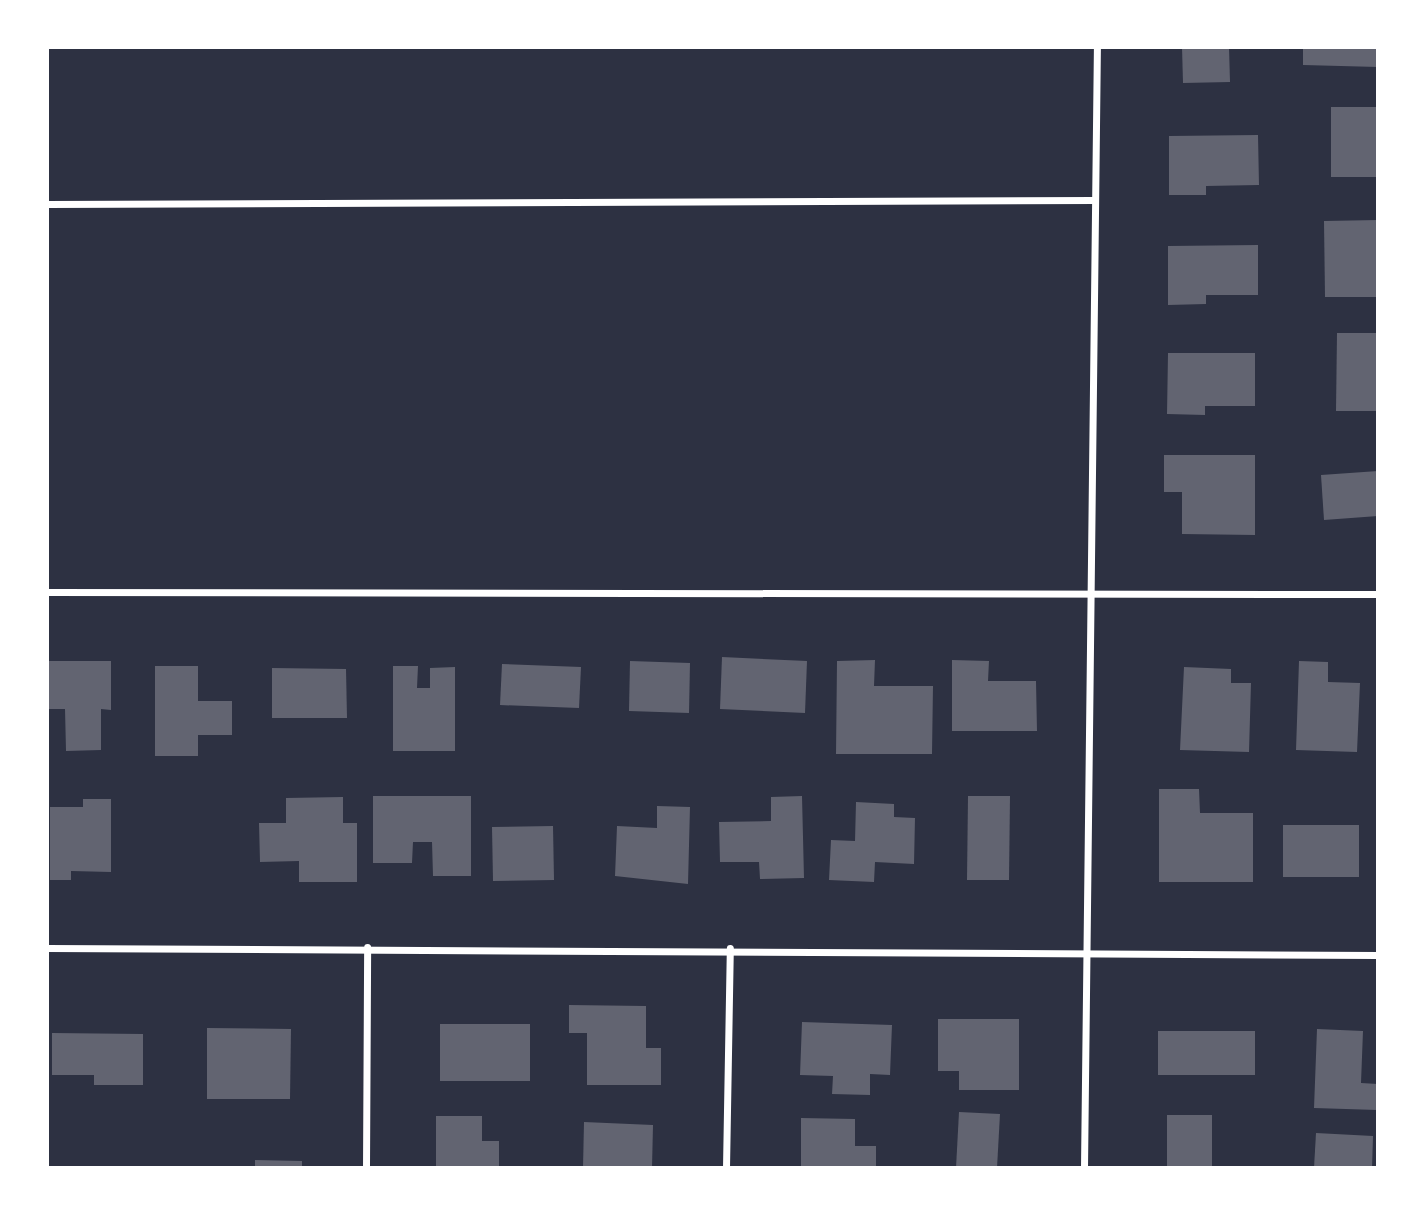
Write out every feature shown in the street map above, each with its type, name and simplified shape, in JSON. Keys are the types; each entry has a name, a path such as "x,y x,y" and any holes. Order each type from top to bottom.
{"street":[{"path":"1084,1168 1097,47"},
{"path":"47,204 1095,200"},
{"path":"47,592 1378,594"},
{"path":"366,1168 367,947"},
{"path":"47,948 730,948 1378,955"},
{"path":"726,1168 730,948"}],"building":[{"path":"1182,47 1229,47 1230,82 1183,83"},
{"path":"1303,47 1378,47 1378,67 1303,65"},
{"path":"1331,107 1378,107 1378,177 1331,177"},
{"path":"1258,135 1259,185 1206,186 1206,195 1169,195 1169,136"},
{"path":"1378,220 1378,297 1325,297 1324,221"},
{"path":"1258,245 1258,295 1206,295 1206,304 1168,305 1168,246"},
{"path":"1337,333 1378,333 1378,411 1336,411"},
{"path":"1168,353 1255,353 1255,406 1205,406 1205,415 1167,414"},
{"path":"1164,455 1255,455 1255,535 1182,534 1182,492 1164,492"},
{"path":"1378,471 1378,516 1324,520 1321,475"},
{"path":"722,657 807,661 805,713 720,709"},
{"path":"875,660 874,686 933,686 932,754 836,754 837,661"},
{"path":"952,660 989,661 988,681 1036,681 1037,731 952,731"},
{"path":"47,661 111,661 111,710 101,709 101,750 66,751 65,709 47,709"},
{"path":"630,661 690,663 689,713 629,711"},
{"path":"1299,661 1328,662 1328,682 1360,683 1357,752 1296,750"},
{"path":"502,664 581,667 579,708 500,705"},
{"path":"155,666 198,666 198,701 232,701 232,735 198,735 198,756 155,756"},
{"path":"393,666 418,666 417,688 430,688 430,668 455,667 455,751 393,751"},
{"path":"1184,667 1231,669 1231,683 1251,683 1249,752 1180,750"},
{"path":"272,668 346,669 347,718 272,718"},
{"path":"1159,789 1199,789 1200,813 1253,813 1253,882 1159,882"},
{"path":"373,796 471,796 471,876 433,876 432,842 413,842 412,863 373,863"},
{"path":"802,796 804,878 760,879 759,862 720,862 719,822 771,821 771,797"},
{"path":"968,796 1010,796 1009,880 967,880"},
{"path":"343,797 343,823 357,823 357,882 299,882 299,861 260,862 259,823 286,823 286,798"},
{"path":"83,799 111,799 111,872 71,871 71,880 50,880 50,807 83,807"},
{"path":"856,802 894,804 894,817 915,818 914,864 875,862 874,882 829,880 831,840 855,841"},
{"path":"657,806 690,807 688,884 615,876 617,826 657,828"},
{"path":"1283,825 1359,825 1359,877 1283,877"},
{"path":"553,826 554,880 493,881 492,827"},
{"path":"569,1005 646,1006 646,1048 661,1048 661,1085 587,1085 587,1033 569,1033"},
{"path":"938,1019 1019,1019 1019,1090 959,1090 959,1071 938,1071"},
{"path":"802,1022 892,1025 890,1075 870,1074 870,1095 832,1094 833,1076 800,1075"},
{"path":"440,1024 530,1024 530,1081 440,1081"},
{"path":"207,1028 291,1029 290,1099 207,1099"},
{"path":"1317,1029 1363,1031 1361,1083 1378,1084 1377,1110 1314,1108"},
{"path":"1158,1031 1255,1031 1255,1075 1158,1075"},
{"path":"52,1033 143,1034 143,1085 94,1085 94,1075 52,1075"},
{"path":"959,1112 1000,1114 997,1168 956,1168"},
{"path":"1167,1115 1212,1115 1212,1168 1167,1168"},
{"path":"436,1116 482,1116 482,1141 499,1141 499,1168 436,1168"},
{"path":"801,1118 855,1119 855,1146 876,1146 876,1168 801,1168"},
{"path":"584,1122 653,1125 652,1168 583,1168"},
{"path":"1316,1133 1373,1136 1372,1168 1314,1168"},
{"path":"255,1160 302,1161 302,1168 255,1168"}]}
